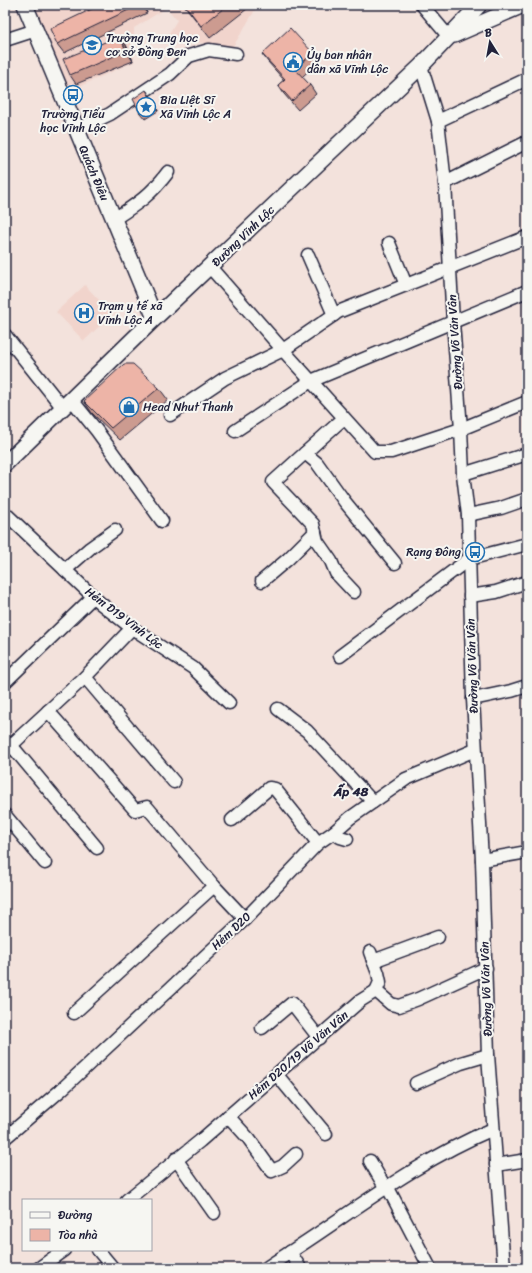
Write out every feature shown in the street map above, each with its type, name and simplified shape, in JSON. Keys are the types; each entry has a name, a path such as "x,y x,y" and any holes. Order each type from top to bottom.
{"main road":[{"name":"Quách Điêu","path":"25,5 155,318"},
{"name":"Đường Vĩnh Lộc","path":"5,464 155,318 421,66 449,38 478,5"},
{"path":"449,38 523,5"}],"street":[{"path":"422,5 449,38"},
{"path":"5,40 36,30"},
{"path":"76,130 110,114 170,74 189,56 209,50 236,54"},
{"name":"Đường Võ Văn Vân","path":"421,66 438,121 445,183 463,474 468,515 473,699 482,860 488,1055 504,1268"},
{"path":"438,121 527,79"},
{"path":"445,183 527,142"},
{"path":"114,219 149,196 168,172"},
{"path":"170,415 225,378 283,350 334,315 527,238"},
{"path":"389,243 406,285"},
{"path":"308,255 334,315"},
{"path":"210,267 375,452 391,452 461,429 527,402"},
{"path":"235,431 311,381 527,291"},
{"path":"5,335 67,404 97,431 162,521"},
{"path":"344,418 273,482 313,524 317,541 331,561 336,573 354,592"},
{"path":"305,454 317,463 345,502 395,563"},
{"path":"463,474 527,454"},
{"path":"468,515 501,508 527,499"},
{"name":"Hẻm D19 Vĩnh Lộc","path":"5,513 93,597 132,628 193,668 229,703"},
{"path":"65,570 90,548 115,530"},
{"path":"262,582 315,532"},
{"path":"340,656 469,559 527,544"},
{"path":"470,596 496,592 527,582"},
{"path":"5,682 93,597"},
{"path":"97,848 8,748 85,677 132,628"},
{"path":"85,677 174,782"},
{"path":"473,699 527,686"},
{"path":"278,709 307,731 373,802"},
{"path":"48,711 135,810 146,807 214,886 245,919"},
{"name":"Hẻm D20","path":"5,1138 61,1090 245,919 318,843 340,836 350,818 406,779 475,750"},
{"path":"232,820 267,790 272,788 275,789 318,843"},
{"path":"5,815 45,863"},
{"path":"482,860 527,852"},
{"path":"74,1013 214,886"},
{"path":"438,937 371,956 380,982 376,991 381,997 391,1004 399,1006 486,968"},
{"name":"Hẻm D20/19 Võ Văn Vân","path":"128,1199 200,1141 360,1001 376,991"},
{"path":"262,1028 292,1002 319,1038"},
{"path":"416,1083 461,1063 488,1055"},
{"path":"277,1074 326,1134"},
{"path":"228,1116 272,1171 283,1166 296,1154"},
{"path":"266,1268 424,1163 469,1139 493,1129"},
{"path":"176,1160 214,1213"},
{"path":"496,1165 527,1160"},
{"path":"370,1161 386,1187 430,1268"},
{"path":"39,1268 63,1251"},
{"path":"99,1251 113,1268"},
{"path":"290,1252 300,1268"}],"shaded area":[{"name":"Trường Trung học cơ sở Đồng Đen","path":"33,5 258,5 231,50 168,35 177,20 166,7 134,28 134,62 69,91"},
{"name":"Trạm y tế xã Vĩnh Lộc A","path":"85,285 112,314 84,341 56,312"}],"building":[{"path":"100,5 139,5 57,44 50,29"},
{"path":"185,5 228,5 201,26"},
{"path":"290,28 313,53 295,69 310,85 292,101 278,85 285,79 262,54"},
{"path":"120,36 126,51 70,75 63,59"},
{"path":"146,90 154,105 140,113 133,99"},
{"path":"124,364 133,364 159,388 111,428 84,401"}],"place":[{"name":"Trường Trung học cơ sở Đồng Đen","path":"92,45"},
{"name":"Ủy ban nhân dân xã Vĩnh Lộc","path":"293,62"},
{"name":"Trường Tiểu học Vĩnh Lộc","path":"73,95"},
{"name":"Bia Liệt Sĩ Xã Vĩnh Lộc A","path":"146,107"},
{"name":"Trạm y tế xã Vĩnh Lộc A","path":"84,313"},
{"name":"Head Nhut Thanh","path":"129,407"},
{"name":"Rạng Đông","path":"475,552"}],"district":[{"name":"Ấp 48","path":"351,791"}]}
